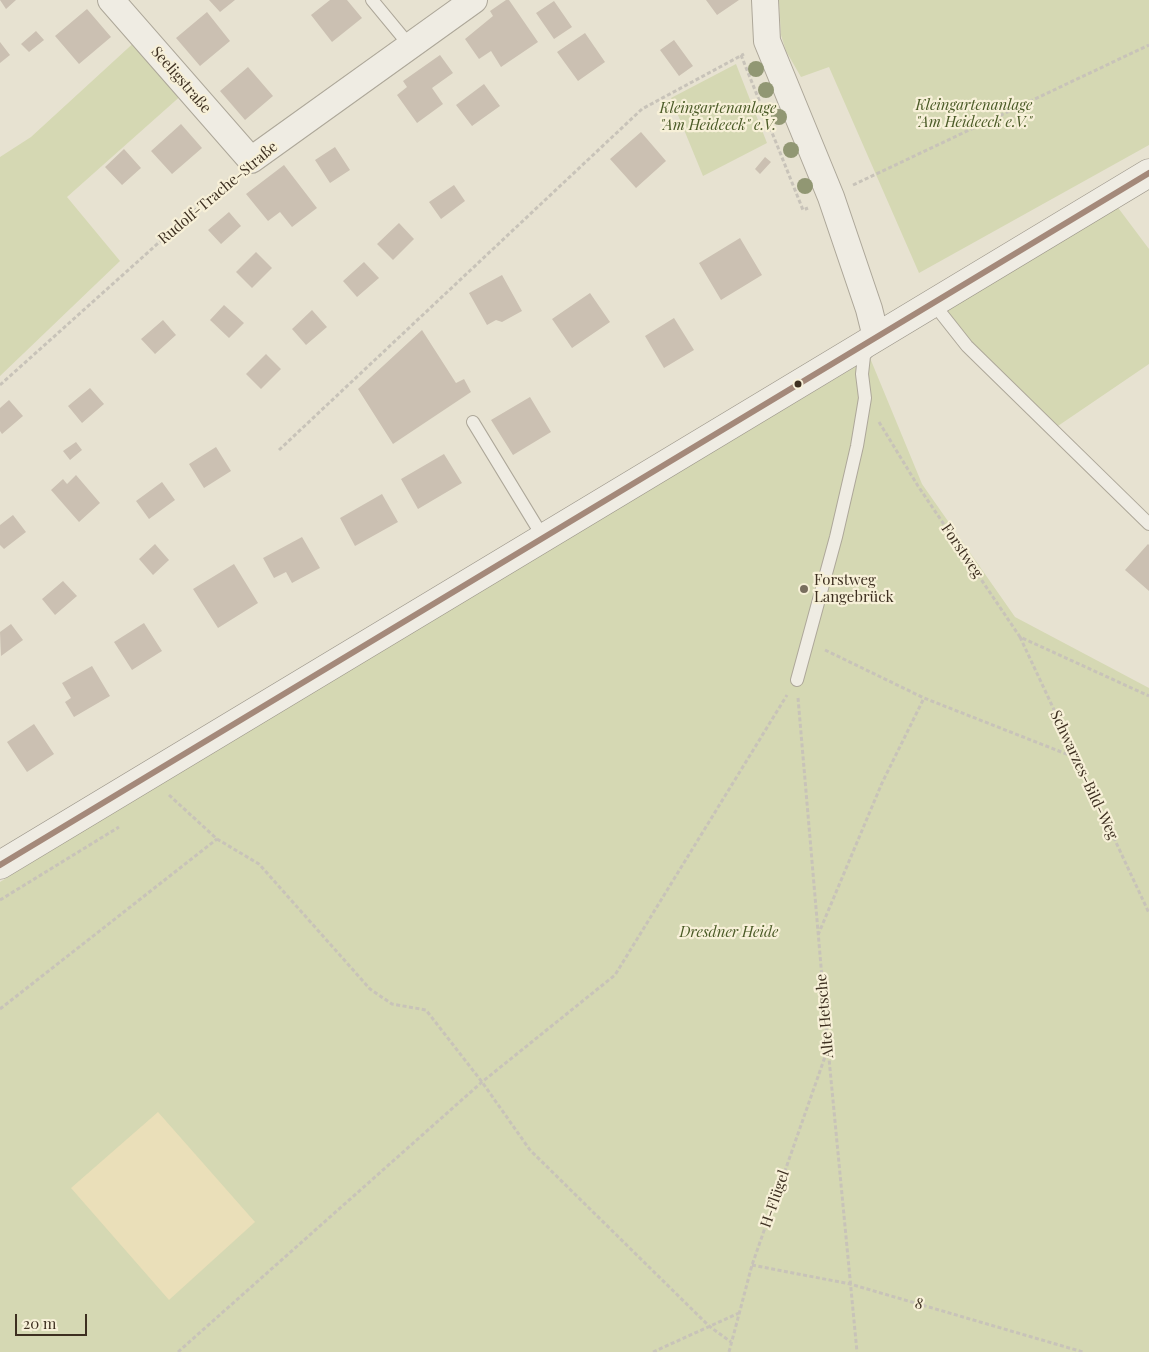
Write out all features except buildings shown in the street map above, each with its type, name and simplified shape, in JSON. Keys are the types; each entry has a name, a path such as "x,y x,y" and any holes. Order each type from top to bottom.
{"main road":[{"path":"0,865 1149,173"}],"street":[{"name":"Seeligstraße","path":"111,0 251,160"},
{"name":"Rudolf-Trache-Straße","path":"251,160 474,0"},
{"path":"765,0 767,42 831,197 869,309 876,337"}],"lane":[{"path":"372,0 410,46"},
{"path":"933,303 966,346 1149,524"},
{"path":"797,680 806,641 836,537 856,446 865,398 862,374 864,356 876,337"},
{"path":"473,422 543,537"}],"path":[{"path":"280,450 642,109 767,42"},
{"path":"741,55 803,210 876,173 1149,45"},
{"name":"Rudolf-Trache-Straße","path":"0,385 251,160"},
{"name":"Forstweg","path":"865,398 918,486 1020,637"},
{"path":"1020,637 1149,696"},
{"name":"Schwarzes-Bild-Weg","path":"1020,637 1149,913"},
{"path":"806,641 924,698 1075,757"},
{"path":"178,1352 482,1082 615,975 797,680"},
{"name":"Alte Hetsche","path":"797,680 818,936 857,1352"},
{"path":"818,936 882,783 924,698"},
{"path":"169,795 217,839 259,864 370,990 392,1004 426,1010 482,1082 530,1150 709,1326 731,1342"},
{"path":"0,1009 217,839"},
{"name":"H-Flügel","path":"729,1352 752,1265 828,1048"},
{"name":"8","path":"752,1265 850,1284 1083,1352"},
{"path":"653,1352 740,1312"}],"green space":[{"name":"Kleingartenanlage \"Am Heideeck e.V.\"","path":"779,0 1149,0 1149,145 919,273 829,67 801,77 786,51 781,35"},
{"path":"139,38 184,93 67,197 120,261 0,376 0,157 31,137"},
{"name":"Kleingartenanlage \"Am Heideeck\" e.V.","path":"736,64 767,143 703,176 671,98"},
{"path":"1116,205 1149,249 1149,364 1052,430 967,346 944,312"},
{"name":"Dresdner Heide","path":"870,358 922,484 1015,617 1149,688 1149,1352 0,1352 0,882 226,743"}],"sand":[{"path":"158,1112 255,1222 169,1300 71,1188"}],"transit line":[{"path":"0,865 1149,173"}],"place":[{"name":"Forstweg Langebrück","path":"804,589"}]}
